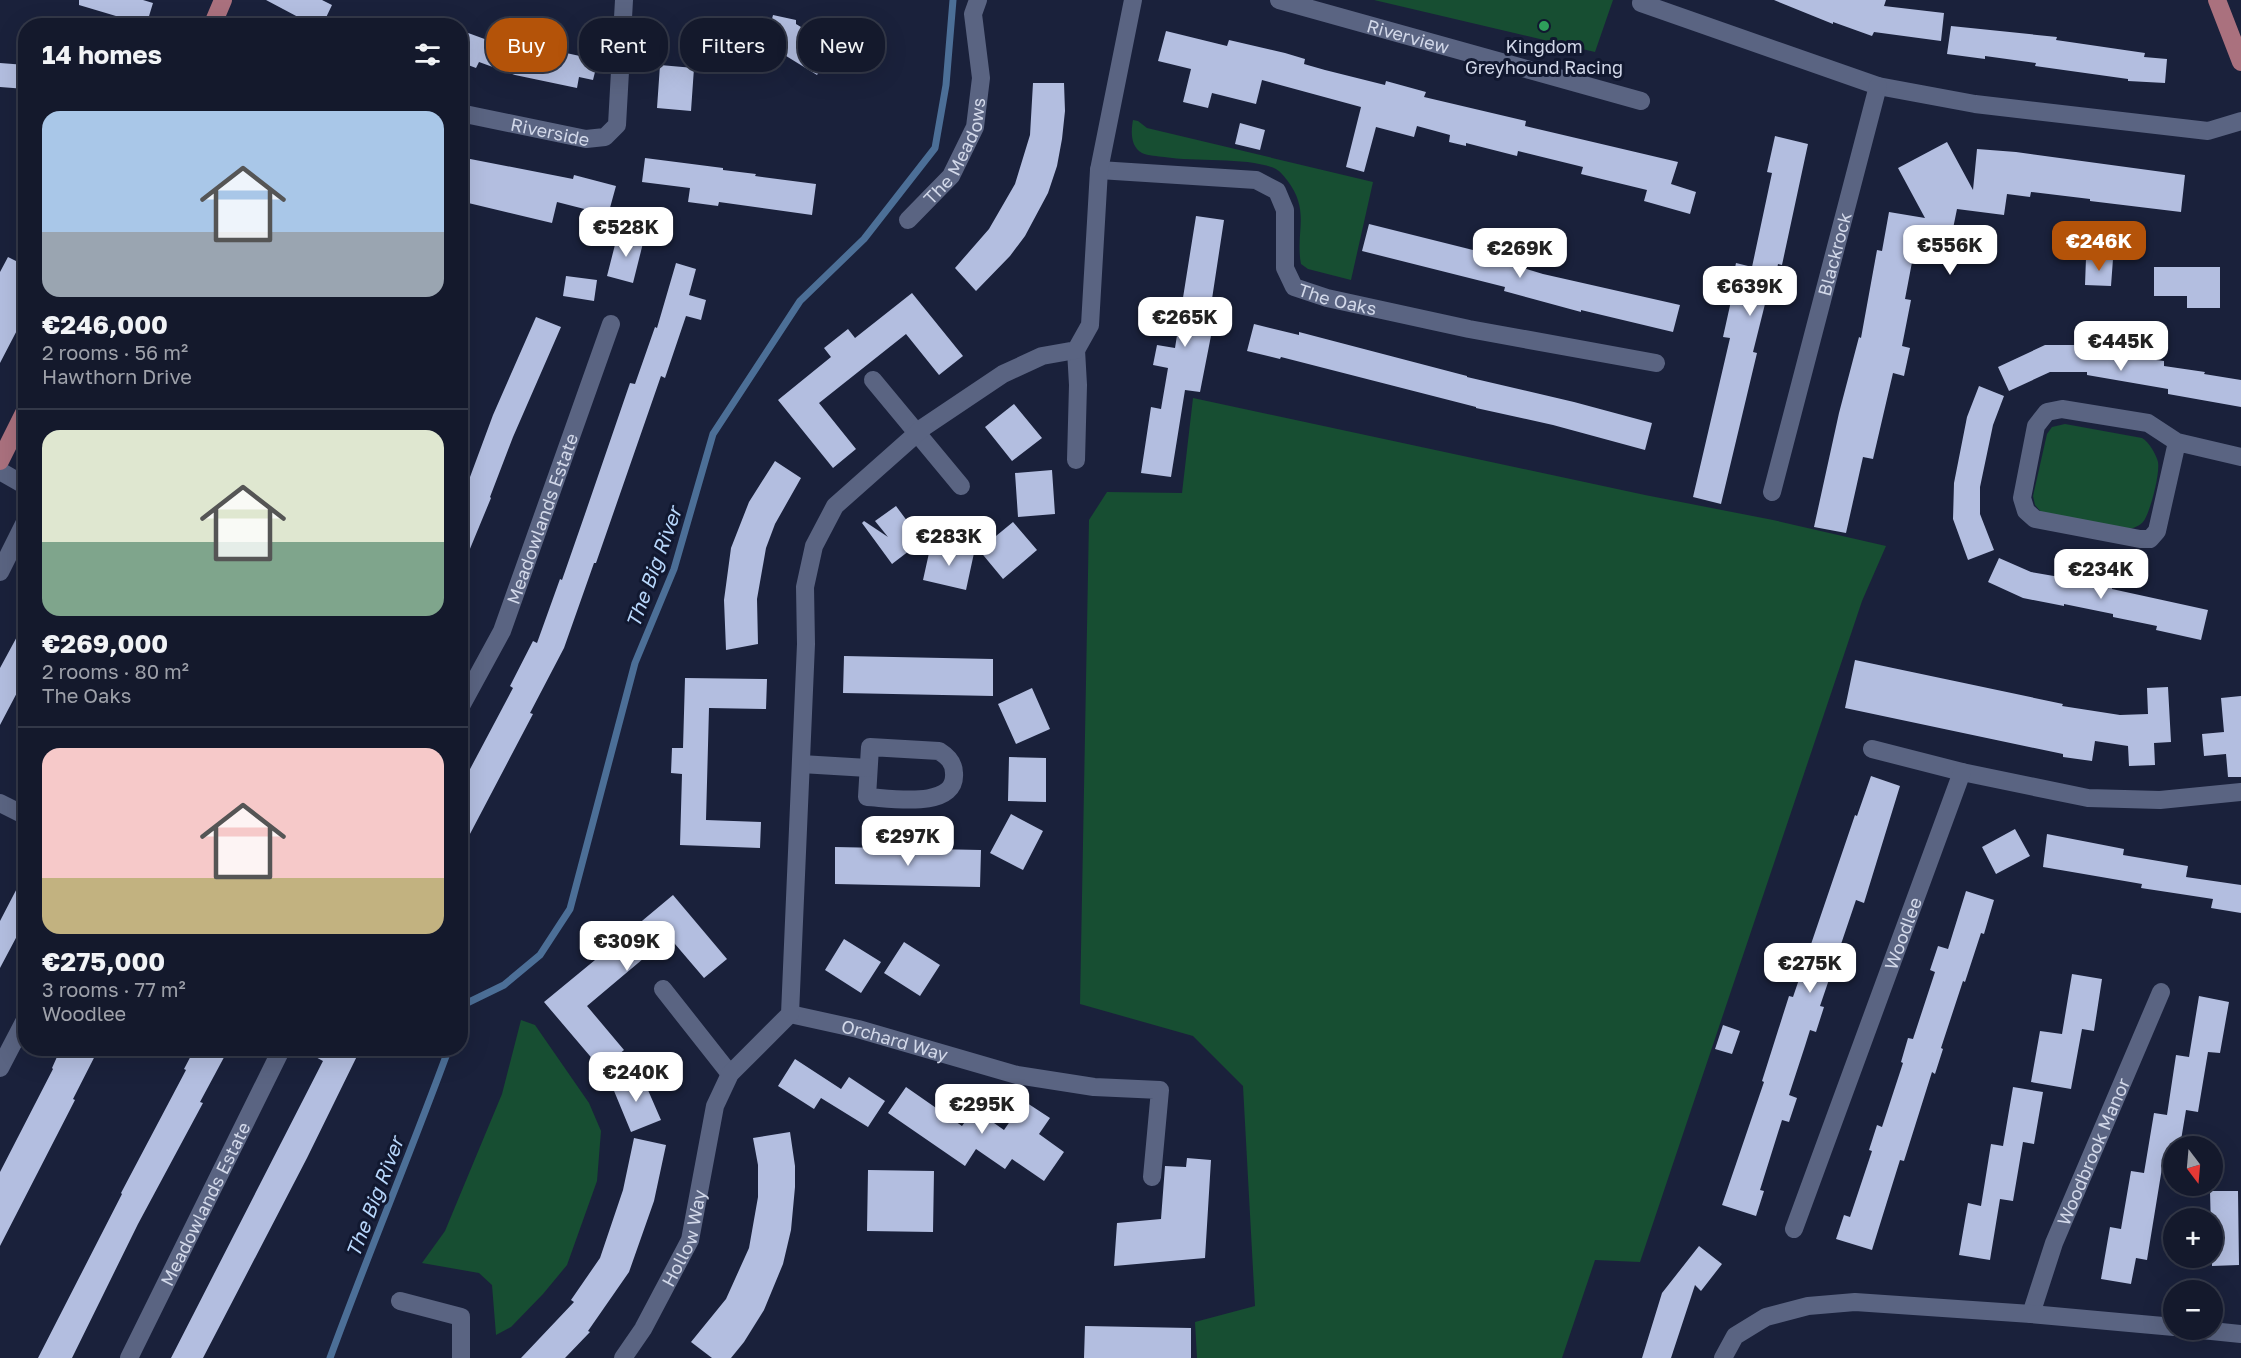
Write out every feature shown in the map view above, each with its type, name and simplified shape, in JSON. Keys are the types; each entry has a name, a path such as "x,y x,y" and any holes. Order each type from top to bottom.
{"main road":[{"path":"215,18 223,0"},
{"path":"2217,0 2241,62"},
{"path":"0,461 18,425"}],"street":[{"name":"Riverside","path":"468,115 586,139 605,136 617,125 624,0"},
{"name":"The Meadows","path":"908,220 951,176 975,127 981,78 974,14 978,0"},
{"path":"1076,460 1078,386 1076,350 1090,325 1099,170 1133,0"},
{"name":"Riverview","path":"1279,0 1641,101"},
{"path":"1641,3 1878,86 1975,104 2208,131 2241,121"},
{"name":"Blackrock","path":"1772,492 1878,86"},
{"name":"The Oaks","path":"1099,170 1256,180 1277,191 1285,210 1285,268 1294,287 1327,298 1469,329 1656,363"},
{"name":"Meadowlands Estate","path":"468,693 502,631 611,324"},
{"path":"663,988 730,1074 790,1014 806,644 805,587 814,546 835,506 917,434 1003,374 1042,356 1076,350"},
{"path":"873,380 961,486"},
{"path":"2177,442 2157,531 2150,538 2140,539 2035,519 2026,511 2022,498 2036,426 2047,412 2062,409 2148,423 2177,442 2241,457"},
{"path":"0,471 18,481"},
{"path":"0,572 18,536"},
{"path":"870,747 931,749 946,755 954,770 954,778 948,791 935,798 867,797 868,768 870,747"},
{"path":"1872,749 1962,772 2088,798 2160,800 2241,792"},
{"path":"801,764 868,768"},
{"name":"Woodlee","path":"1794,1229 1962,772"},
{"path":"0,803 18,812"},
{"name":"Woodbrook Manor","path":"2031,1314 2054,1243 2161,992"},
{"name":"Orchard Way","path":"790,1014 858,1029 1017,1075 1094,1087 1160,1090 1152,1177"},
{"path":"0,1068 18,1033"},
{"name":"Meadowlands Estate","path":"129,1358 278,1056"},
{"name":"Hollow Way","path":"623,1358 643,1329 690,1240 715,1107 730,1074"},
{"path":"400,1301 461,1317 461,1358"},
{"path":"1723,1358 1736,1336 1766,1317 1808,1306 1854,1302 2163,1326"},
{"path":"2223,1332 2241,1334"}],"green space":[{"name":"Kingdom Greyhound Racing","path":"1374,0 1613,0 1595,52"},
{"path":"1133,120 1147,128 1373,182 1351,280 1308,269 1301,264 1301,222 1298,202 1294,191 1278,170 1250,162 1144,154 1133,142"},
{"path":"1193,398 1645,495 1773,520 1886,546 1862,601 1640,1262 1595,1260 1562,1358 1197,1358 1195,1322 1255,1306 1243,1086 1193,1036 1080,1004 1089,520 1107,492 1182,493"},
{"path":"2065,424 2142,438 2150,445 2158,462 2158,474 2150,507 2145,519 2137,527 2130,529 2042,513 2035,505 2033,496 2047,434 2052,427"},
{"path":"521,1020 535,1025 589,1103 601,1131 597,1181 567,1265 511,1327 496,1335 492,1285 479,1273 422,1263 445,1231 502,1094"}],"building":[{"path":"79,0 143,0 153,3 148,18 123,18 79,5"},
{"path":"266,0 322,0 332,5 326,18 300,18"},
{"path":"1774,0 1886,0 1884,6 1944,13 1941,41 1874,32 1872,36 1833,22 1833,24"},
{"path":"773,15 796,20 798,63 786,56 786,18 772,18"},
{"path":"1951,26 2057,37 2056,40 2145,53 2144,57 2167,59 2165,83 2128,81 2128,79 2035,66 2036,63 1985,56 1985,59 1947,54"},
{"path":"1166,31 1227,46 1229,40 1285,53 1305,59 1304,64 1325,70 1385,85 1386,81 1426,92 1424,97 1526,121 1525,126 1678,162 1671,184 1696,192 1690,214 1644,201 1647,190 1581,174 1583,167 1518,151 1517,156 1466,143 1466,146 1449,142 1450,135 1417,126 1414,137 1376,127 1364,172 1346,167 1361,107 1262,80 1256,104 1212,93 1208,108 1183,102 1191,69 1158,61"},
{"path":"468,33 486,40 486,65 479,62 476,68 468,65"},
{"path":"567,53 579,56 579,72 595,72 593,80 579,77 577,88 507,72 567,72"},
{"path":"0,63 18,64 18,88 0,87"},
{"path":"668,66 680,67 680,72 694,72 691,111 657,108 660,72 668,72"},
{"path":"1033,83 1064,83 1065,111 1057,166 1048,193 1025,236 1010,256 976,291 955,268 989,229 1015,184 1030,135"},
{"path":"1240,123 1265,130 1260,150 1235,144"},
{"path":"1775,136 1808,144 1782,265 1778,264 1769,305 1765,304 1753,352 1757,353 1721,504 1693,497 1730,338 1723,337 1735,283 1732,282 1736,263 1752,267 1772,173 1767,172"},
{"path":"1947,142 1973,190 1977,149 2016,152 2185,175 2181,212 2031,192 2030,197 2007,194 2004,215 1957,209 1946,263 1913,257 1905,299 1911,300 1902,346 1910,348 1904,376 1893,373 1873,459 1863,457 1846,533 1814,527 1839,413 1859,337 1861,338 1877,250 1882,251 1889,212 1925,218 1898,168"},
{"path":"645,158 723,168 723,170 756,174 755,176 816,184 812,215 719,202 718,206 688,202 690,188 642,182"},
{"path":"468,159 573,179 574,175 616,186 608,215 557,202 552,223 468,203"},
{"path":"1196,216 1224,220 1212,299 1218,300 1200,392 1185,390 1171,477 1141,473 1151,407 1161,409 1168,368 1153,365 1157,345 1175,348"},
{"path":"1369,224 1497,256 1496,260 1543,274 1680,305 1673,332 1581,310 1581,312 1504,291 1505,287 1362,251"},
{"path":"618,233 644,239 633,283 607,276"},
{"path":"8,257 18,262 18,328 0,363 0,272"},
{"path":"2086,258 2113,259 2111,286 2085,285"},
{"path":"676,263 696,269 689,295 706,300 701,320 686,316 665,378 661,376 564,648 530,713 533,714 468,838 468,773 513,688 510,686 533,641 537,643 560,579 562,580 630,383 635,384 655,327 657,328"},
{"path":"2154,267 2220,267 2220,308 2187,308 2187,296 2154,296"},
{"path":"566,276 597,280 594,301 563,296"},
{"path":"912,293 963,356 939,375 906,334 819,403 856,449 833,468 778,400 831,357 824,348 848,329 855,338"},
{"path":"536,317 561,327 513,437 468,554 468,482 493,415"},
{"path":"1254,324 1299,335 1299,332 1652,423 1645,450 1281,357 1280,359 1247,351"},
{"path":"2045,345 2080,345 2080,347 2124,353 2124,356 2164,361 2164,366 2241,380 2241,407 2168,394 2168,389 2087,375 2087,372 2050,372 2009,391 1998,367"},
{"path":"1979,386 2004,396 1993,425 1980,487 1980,514 1994,550 1968,560 1953,519 1954,483 1967,417"},
{"path":"1014,404 1042,438 1012,461 985,427"},
{"path":"775,461 801,478 775,524 766,548 757,599 758,644 726,650 724,600 731,548 749,502"},
{"path":"1052,470 1055,514 1018,517 1015,473"},
{"path":"896,506 922,541 892,564 862,523 864,521 888,537 875,521"},
{"path":"1013,522 1037,550 1003,579 979,550"},
{"path":"931,544 974,553 966,590 923,580"},
{"path":"1999,558 2031,572 2112,586 2112,589 2208,610 2201,640 2156,630 2157,626 2113,617 2113,614 2023,598 1988,582"},
{"path":"18,635 18,691 0,725 0,668"},
{"path":"844,656 993,659 993,696 843,693"},
{"path":"1855,660 2063,704 2062,706 2120,715 2148,714 2147,688 2168,687 2171,742 2154,743 2155,765 2129,766 2128,746 2095,741 2092,761 2063,757 2063,754 1845,708"},
{"path":"685,678 767,679 766,709 709,708 706,820 761,822 760,848 680,845 682,774 671,773 672,748 683,748"},
{"path":"1032,688 1050,729 1016,744 998,704"},
{"path":"2241,696 2241,777 2228,777 2226,754 2204,756 2202,734 2224,732 2221,698"},
{"path":"1009,757 1046,758 1046,802 1008,801"},
{"path":"1871,776 1900,786 1864,903 1856,900 1820,1006 1824,1007 1816,1032 1810,1030 1789,1095 1797,1098 1789,1122 1782,1120 1760,1190 1764,1191 1756,1216 1722,1205 1764,1082 1762,1081 1789,996 1793,997 1855,815 1857,816"},
{"path":"1011,814 1043,831 1023,870 990,853"},
{"path":"2015,829 2030,856 1996,874 1982,847"},
{"path":"2047,834 2124,849 2123,855 2188,866 2186,877 2241,885 2241,913 2211,908 2213,899 2141,888 2142,884 2043,867"},
{"path":"835,847 981,850 980,887 835,884"},
{"path":"18,886 18,934 0,968 0,921"},
{"path":"1966,891 1994,900 1984,934 1981,933 1965,982 1963,981 1935,1074 1932,1072 1904,1161 1900,1160 1872,1250 1836,1239 1844,1215 1850,1217 1872,1151 1869,1150 1877,1125 1882,1127 1903,1063 1901,1062 1908,1038 1913,1039 1935,972 1930,970 1938,946 1948,949"},
{"path":"673,895 727,959 704,978 669,937 587,1006 624,1050 601,1069 544,1002 595,960 586,948 608,930 618,941"},
{"path":"844,939 881,962 861,993 825,970"},
{"path":"904,942 940,965 920,996 884,973"},
{"path":"2072,974 2102,979 2094,1031 2082,1029 2071,1089 2031,1082 2040,1031 2062,1034"},
{"path":"2199,996 2229,1002 2220,1053 2208,1052 2198,1112 2186,1110 2182,1136 2163,1136 2163,1168 2147,1260 2136,1258 2131,1284 2101,1279 2110,1227 2121,1229 2131,1171 2144,1173 2154,1113 2167,1115 2176,1055 2189,1057"},
{"path":"1723,1025 1740,1031 1732,1054 1715,1049"},
{"path":"57,1056 95,1056 73,1099 75,1100 0,1246 0,1172"},
{"path":"191,1056 225,1056 200,1102 203,1103 138,1224 72,1358 38,1358 186,1070 184,1069"},
{"path":"314,1056 357,1056 203,1358 171,1358 323,1061"},
{"path":"795,1059 841,1089 849,1077 885,1101 868,1127 821,1098 814,1109 778,1086"},
{"path":"641,1074 661,1120 631,1132 612,1086"},
{"path":"906,1087 962,1126 974,1109 1004,1130 1024,1101 1050,1118 1039,1134 1064,1152 1044,1181 1012,1159 1005,1169 976,1149 965,1166 888,1113"},
{"path":"2013,1087 2043,1092 2034,1144 2023,1142 2013,1201 2000,1199 1990,1260 1959,1255 1968,1203 1981,1206 1991,1144 2003,1146"},
{"path":"790,1132 795,1166 795,1187 791,1230 783,1264 764,1310 744,1342 731,1358 712,1358 691,1342 726,1299 749,1248 758,1197 758,1165 753,1138"},
{"path":"634,1138 666,1145 654,1201 629,1272 588,1331 590,1332 565,1358 521,1358 574,1302 571,1300 600,1258 623,1190"},
{"path":"1187,1158 1211,1160 1205,1258 1114,1266 1117,1223 1161,1219 1165,1166 1186,1167"},
{"path":"868,1170 934,1171 933,1232 867,1231"},
{"path":"2223,1191 2238,1191 2239,1265 2223,1266 2223,1208 2210,1208 2210,1196 2223,1196"},
{"path":"1699,1246 1722,1264 1701,1291 1695,1285 1671,1358 1642,1358 1662,1293"},
{"path":"1085,1326 1191,1328 1191,1358 1084,1358"}],"waterway":[{"name":"The Big River","path":"468,1003 504,985 540,955 570,909 635,663 674,569 713,434 800,301 864,239 935,148 946,85 953,0"},
{"name":"The Big River","path":"330,1358 446,1056"}],"place":[{"name":"Kingdom Greyhound Racing","path":"1544,26"}]}
